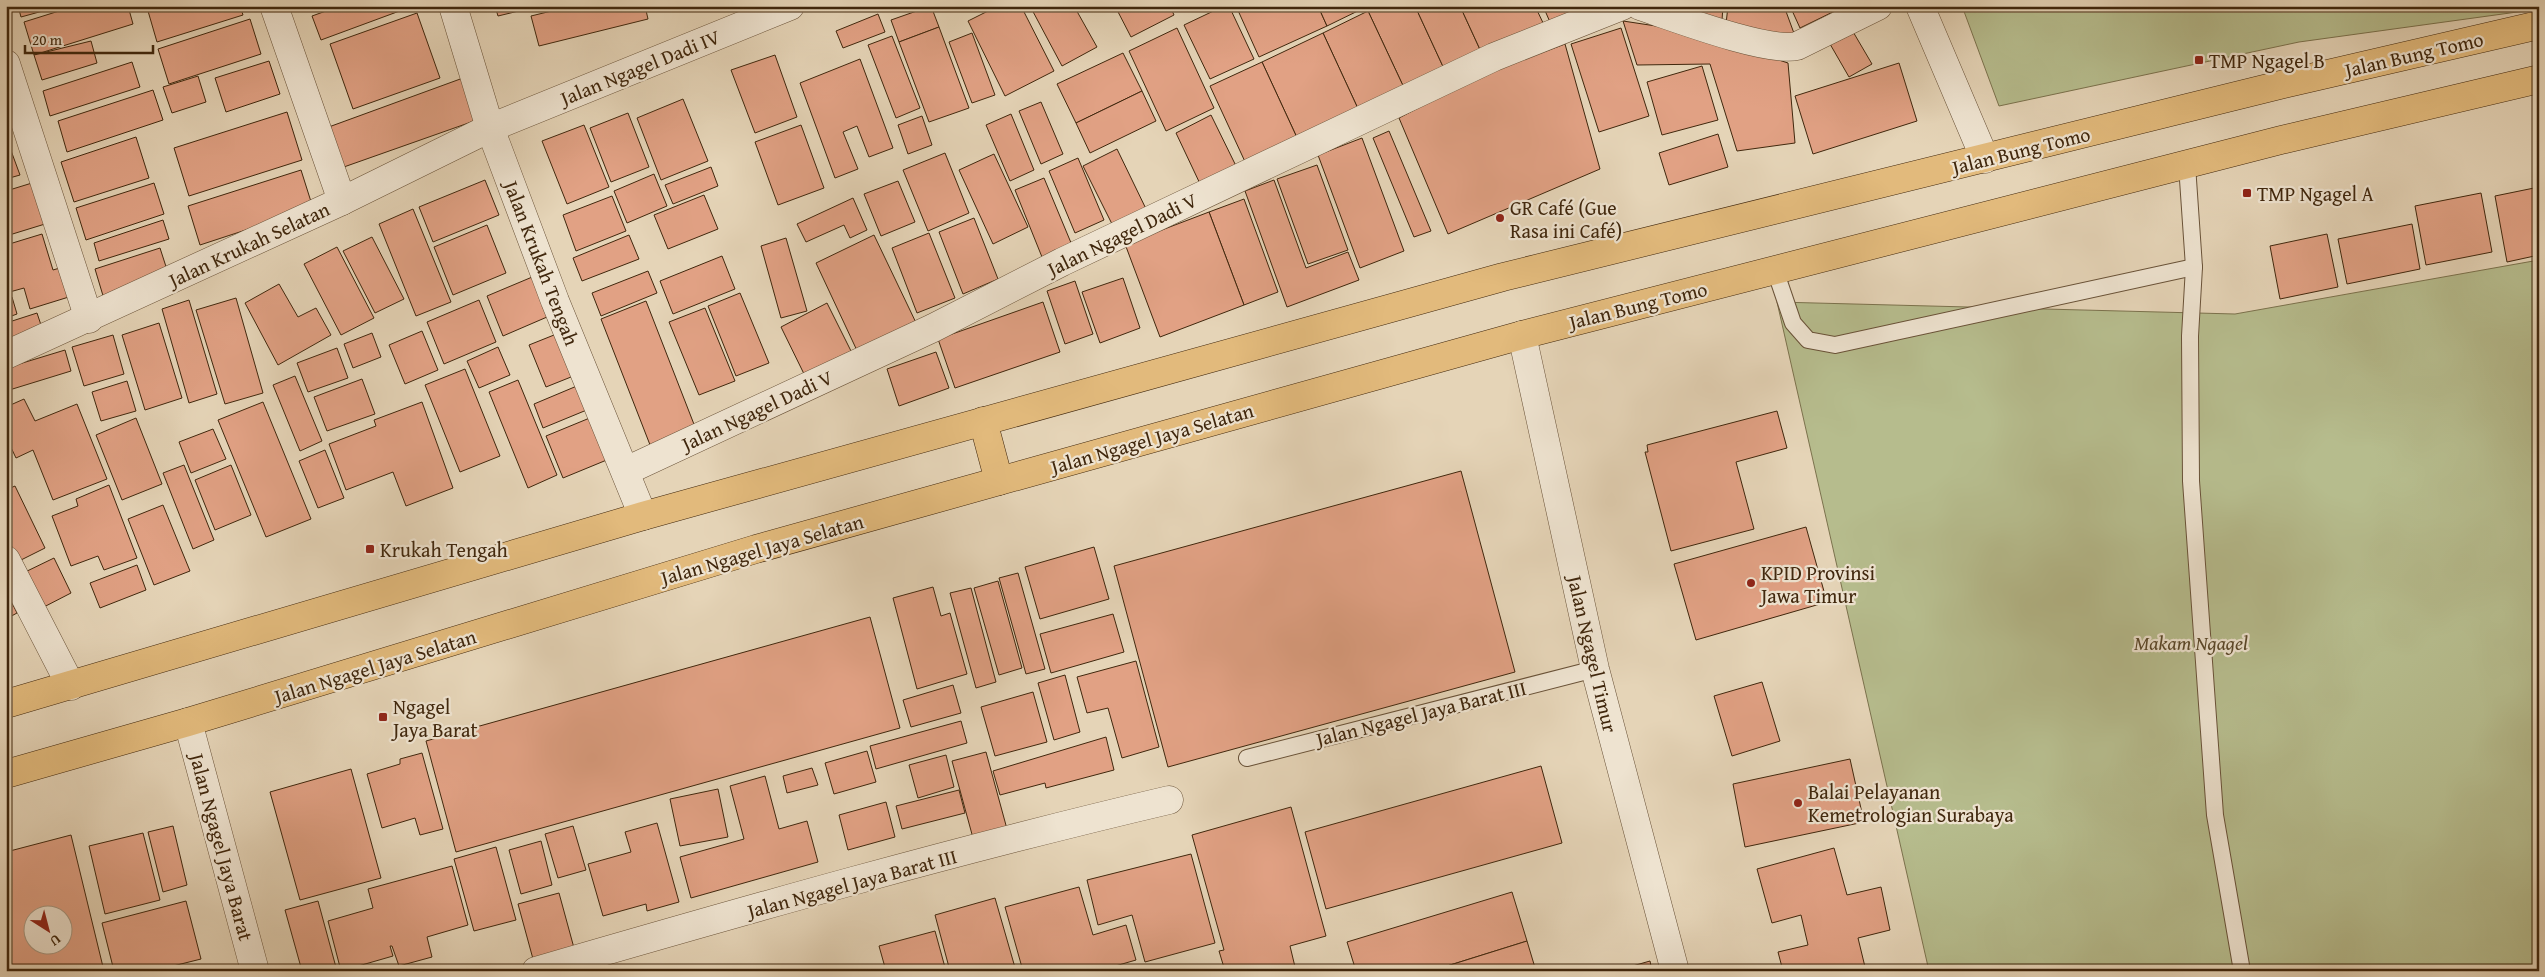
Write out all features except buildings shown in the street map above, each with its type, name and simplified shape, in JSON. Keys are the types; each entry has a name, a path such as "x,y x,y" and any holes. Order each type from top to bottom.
{"main road":[{"name":"Jalan Bung Tomo","path":"983,421 1503,277 2274,86 2539,25"},
{"name":"Jalan Bung Tomo","path":"1522,335 2301,135 2539,79"},
{"name":"Jalan Ngagel Jaya Selatan","path":"6,774 188,722 756,549 1522,335"},
{"path":"6,704 643,516 983,421 999,481"}],"street":[{"path":"274,6 342,201"},
{"name":"Jalan Krukah Tengah","path":"453,6 490,128 556,301 643,516"},
{"name":"Jalan Ngagel Dadi IV","path":"490,128 790,6"},
{"name":"Jalan Ngagel Dadi V","path":"626,471 933,328 1071,258 1494,57 1622,6"},
{"path":"1640,6 1721,32 1786,47 1797,46 1878,6"},
{"path":"1920,6 1985,158"},
{"path":"6,64 89,319"},
{"name":"Jalan Krukah Selatan","path":"6,355 89,319 342,201 490,128"},
{"name":"Jalan Ngagel Timur","path":"1522,335 1595,669 1674,971"},
{"path":"6,560 71,686"},
{"name":"Jalan Ngagel Jaya Barat","path":"188,722 255,971"},
{"name":"Jalan Ngagel Jaya Barat III","path":"536,971 737,914 1088,819 1169,800"}],"lane":[{"path":"2187,165 2194,267 2190,336 2191,481 2215,815 2242,971"},
{"path":"1776,270 1793,323 1808,340 1835,345 2194,267"},
{"name":"Jalan Ngagel Jaya Barat III","path":"1247,758 1595,669"}],"green space":[{"path":"1962,6 2539,6 2539,9 2299,42 1999,106"},
{"name":"Makam Ngagel","path":"2539,260 2539,971 1929,971 1777,302 2235,314"}],"place":[{"name":"TMP Ngagel B","path":"2199,60"},
{"name":"TMP Ngagel A","path":"2247,193"},
{"name":"GR Café (Gue Rasa ini Café)","path":"1500,218"},
{"name":"Krukah Tengah","path":"370,549"},
{"name":"KPID Provinsi Jawa Timur","path":"1751,583"},
{"name":"Ngagel Jaya Barat","path":"383,717"},
{"name":"Balai Pelayanan Kemetrologian Surabaya","path":"1798,803"}]}
